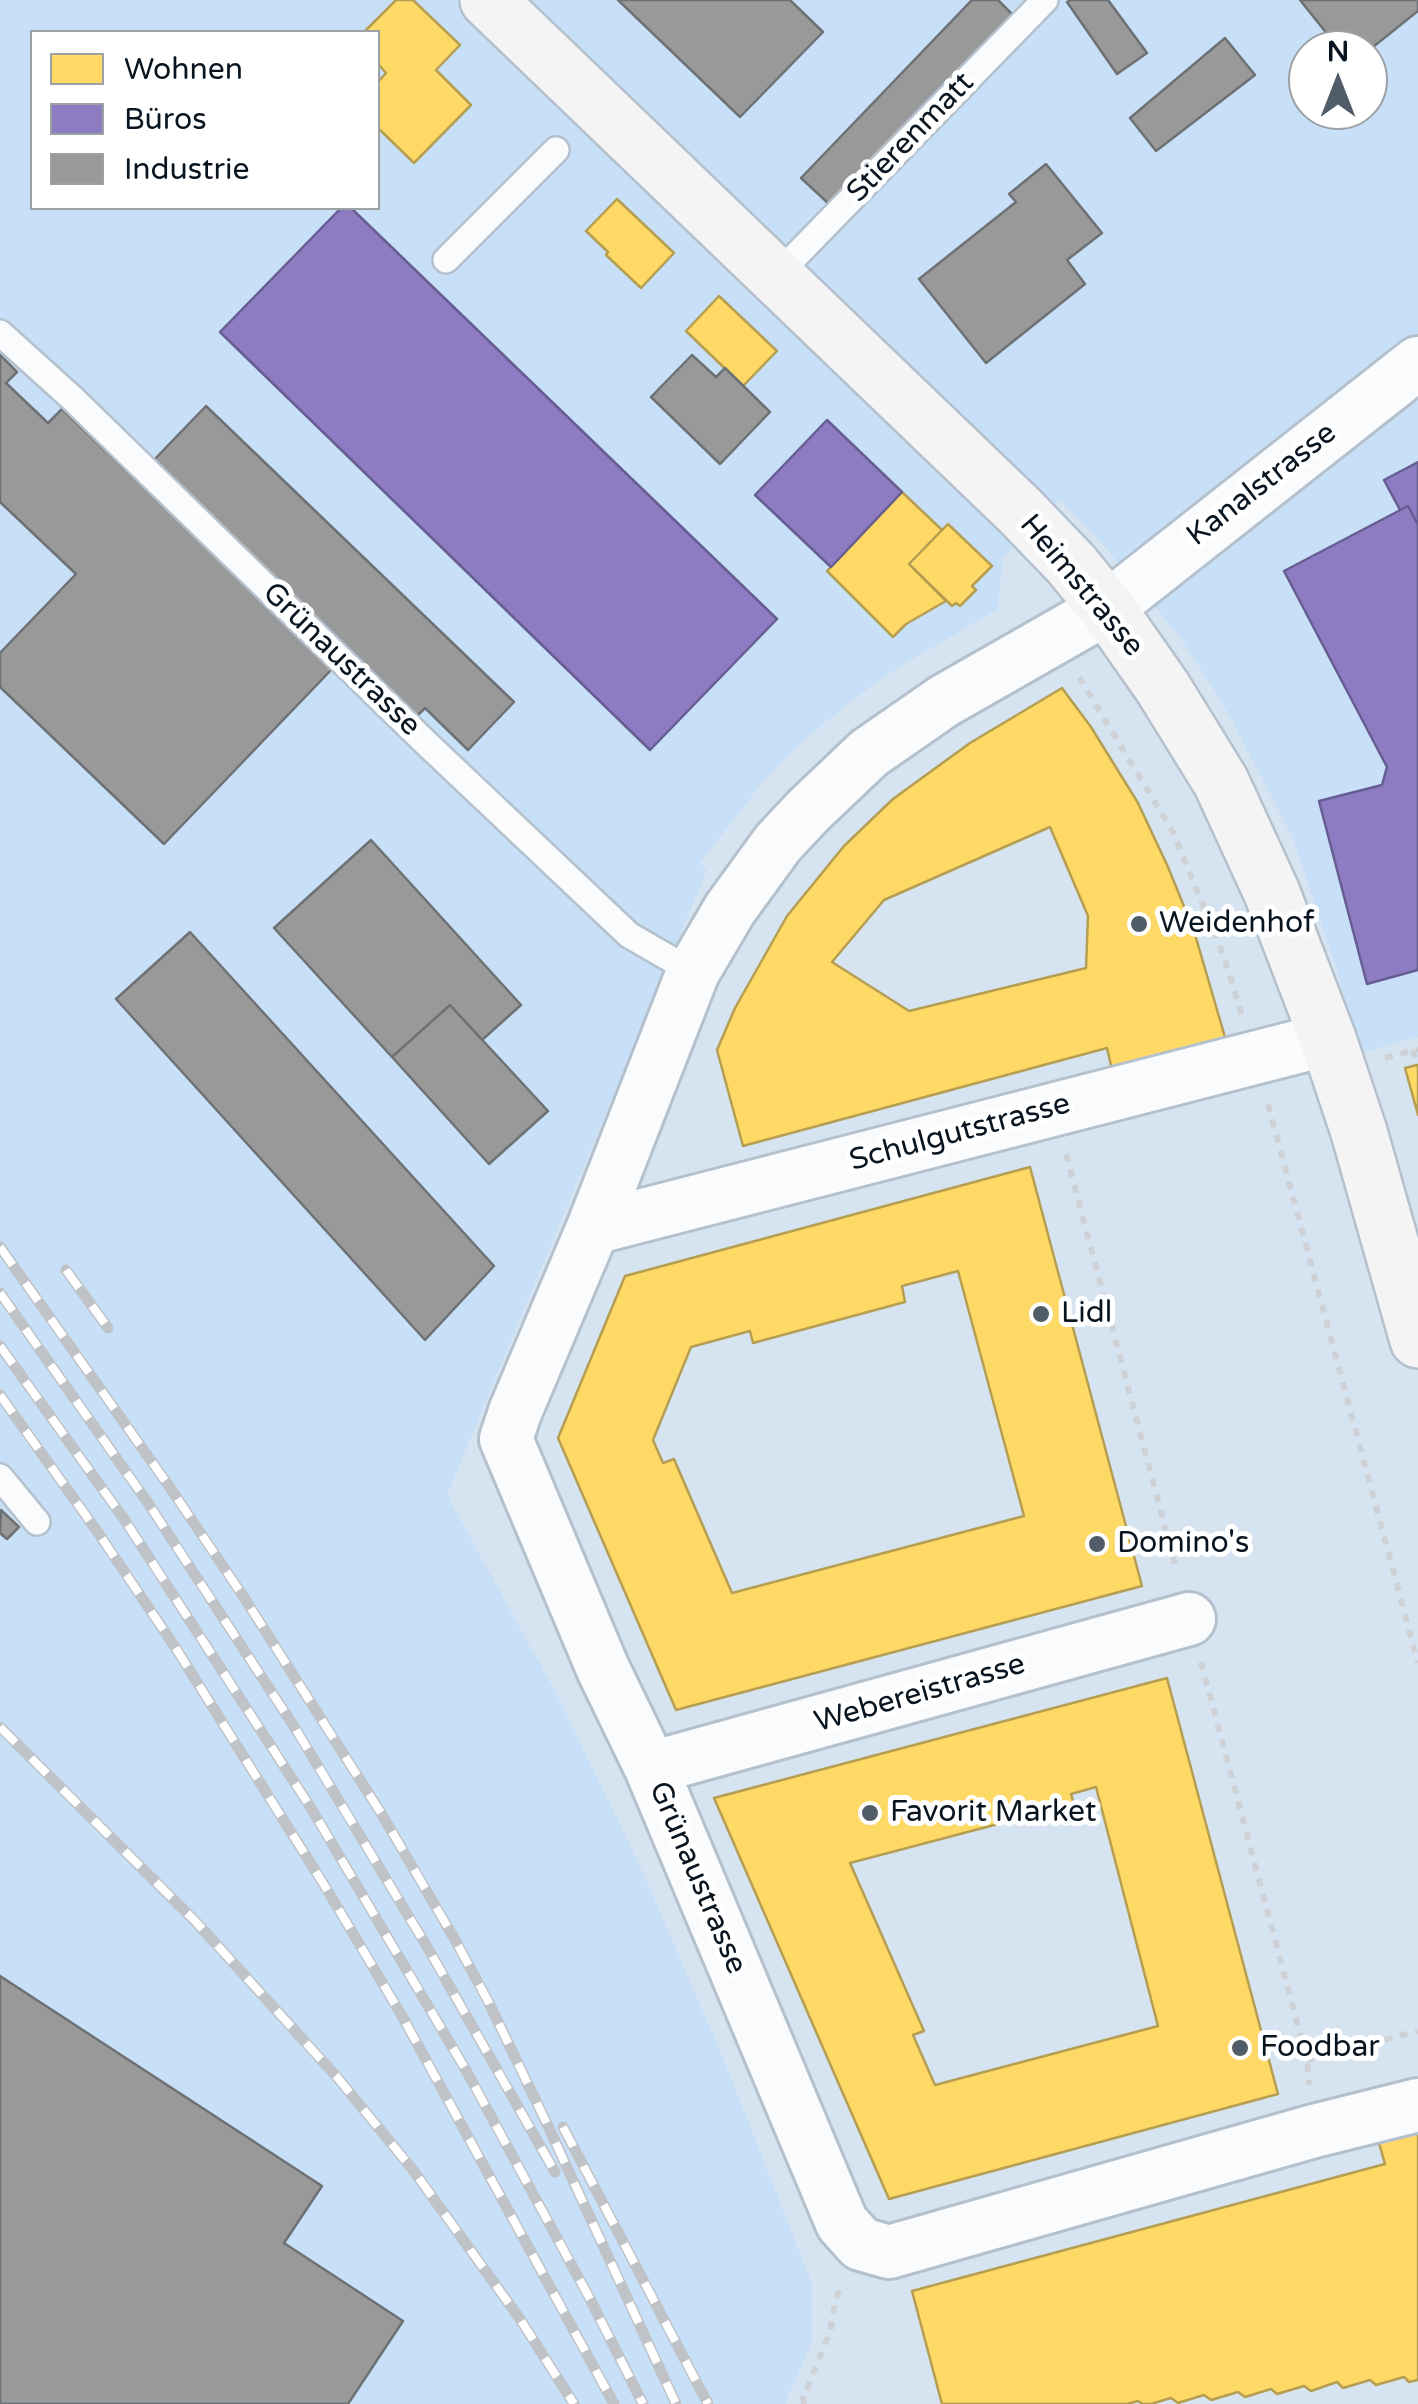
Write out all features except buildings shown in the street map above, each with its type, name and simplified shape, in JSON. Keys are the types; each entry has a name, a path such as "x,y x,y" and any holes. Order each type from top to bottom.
{"street":[{"name":"Heimstrasse","path":"488,0 1020,511 1070,564 1088,618 1163,688 1221,782 1272,894 1359,1132 1418,1340"},
{"name":"Kanalstrasse","path":"1088,618 1418,363"},
{"name":"Grünaustrasse","path":"862,2244 842,2222 651,1768 604,1669 506,1439 693,972 730,910 778,843 859,762 944,701 1088,618"},
{"name":"Schulgutstrasse","path":"592,1228 1328,1039"},
{"name":"Webereistrasse","path":"651,1768 1190,1620"},
{"path":"862,2244 888,2252 1418,2105"}],"lane":[{"name":"Stierenmatt","path":"776,276 1045,0"},
{"path":"446,260 556,150"},
{"name":"Grünaustrasse","path":"0,333 629,935 693,972"},
{"path":"0,1477 37,1522"}],"path":[{"path":"1088,618 1080,644 1080,680 1173,832 1224,957 1418,1663"},
{"path":"1413,1050 1417,1065"},
{"path":"1307,2060 1418,2031"},
{"path":"804,2404 830,2332 836,2298 862,2244"}],"shaded area":[{"path":"0,0 1418,0 1418,1037 1360,1053 1293,839 1230,716 1180,637 1099,540 1059,500 1003,555 998,609 894,670 800,744 763,782 700,863 707,870 447,1495 556,1693 642,1870 721,2053 812,2283 812,2342 785,2404 0,2404"}],"railway":[{"path":"0,1247 171,1489 381,1813 488,2001 676,2404"},
{"path":"66,1270 108,1328"},
{"path":"0,1293 148,1503 295,1728 429,1950 555,2172"},
{"path":"0,1346 124,1519 311,1808 467,2072 643,2404"},
{"path":"0,1395 175,1647 326,1888 402,2016 614,2404"},
{"path":"0,1727 196,1922 337,2077 413,2170 520,2319 574,2404"},
{"path":"563,2127 708,2404"}],"place":[{"name":"Weidenhof","path":"1139,924"},
{"name":"Lidl","path":"1041,1314"},
{"name":"Domino's","path":"1097,1544"},
{"name":"Favorit Market","path":"870,1813"},
{"name":"Foodbar","path":"1240,2048"}]}
